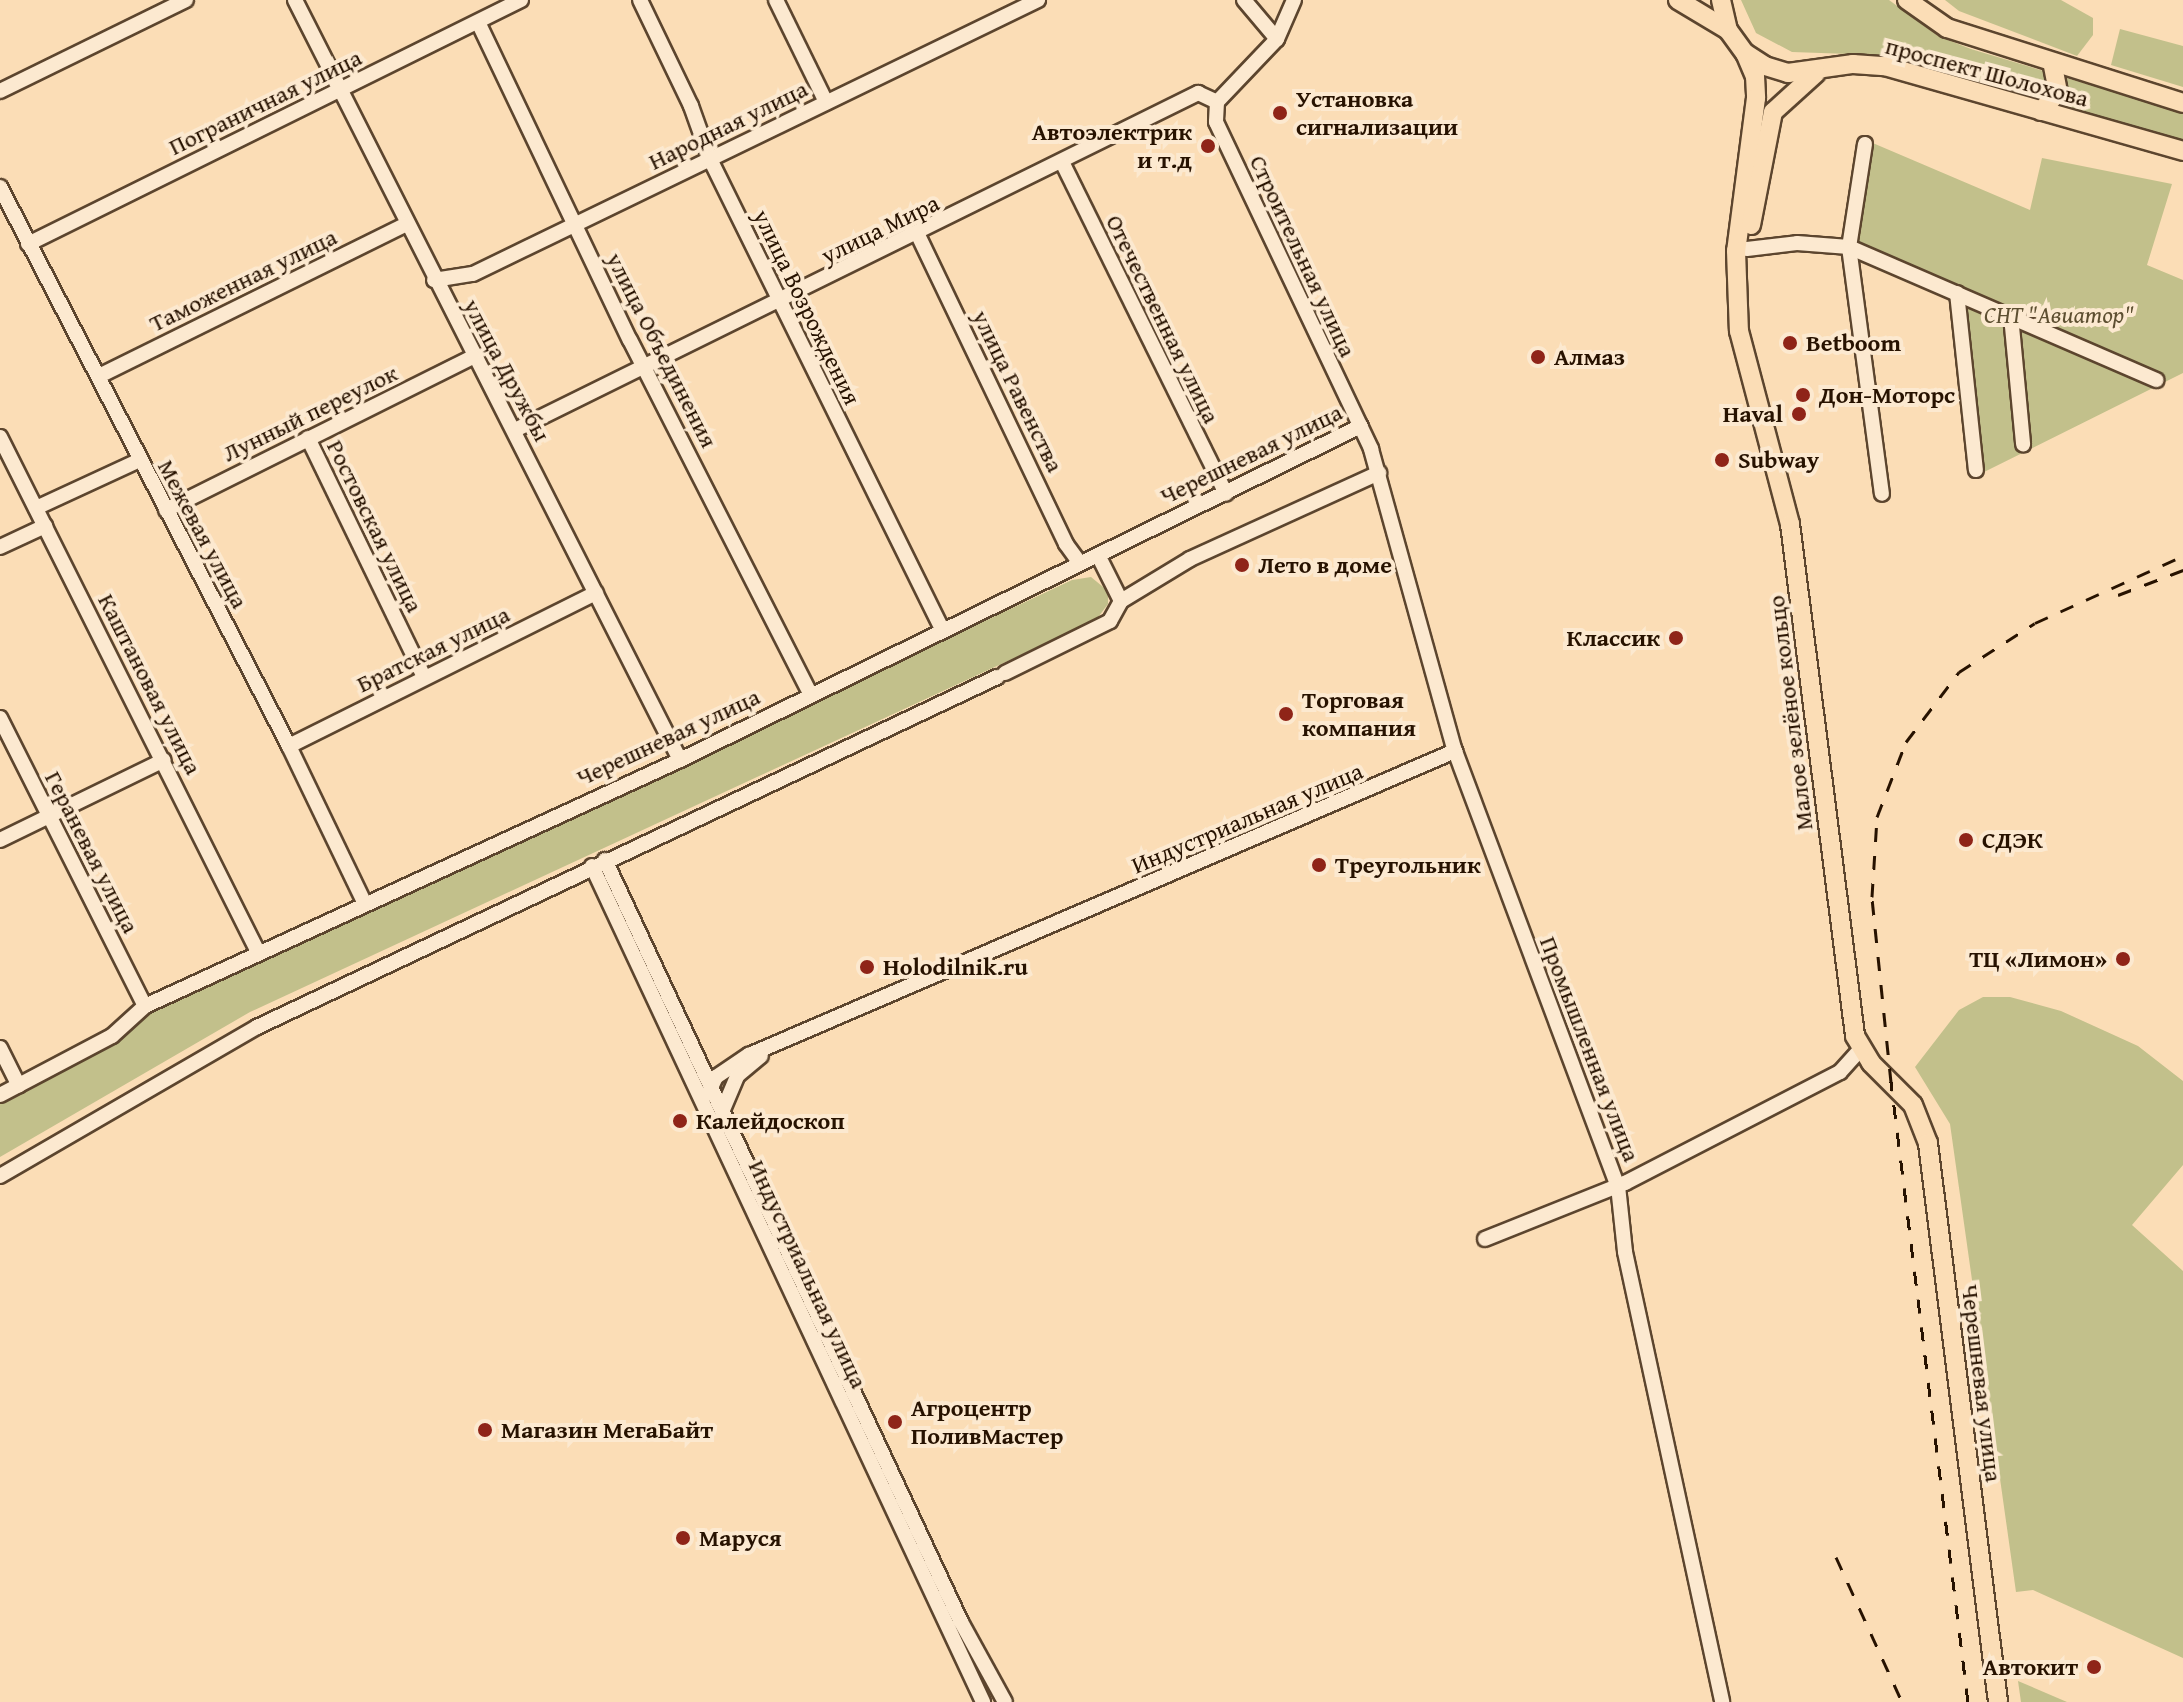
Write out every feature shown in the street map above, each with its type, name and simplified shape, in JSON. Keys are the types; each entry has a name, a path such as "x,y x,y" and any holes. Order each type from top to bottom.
{"main road":[{"path":"1678,0 1728,30"},
{"name":"проспект Шолохова","path":"1721,0 1728,30 1745,53 1788,73 1819,72 1853,64 1885,66 2183,151"},
{"name":"проспект Шолохова","path":"1907,0 1947,28 2053,66 2183,103"},
{"name":"Малое зелёное кольцо","path":"1745,53 1755,76 1756,98 1736,251 1739,331 1790,524 1860,1050"},
{"path":"2041,111 2058,92 2053,66"},
{"name":"Малое зелёное кольцо","path":"1739,331 1747,249 1773,112 1819,72"},
{"name":"Черешневая улица","path":"1860,1050 1913,1105 1928,1143 1998,1702"}],"street":[{"path":"0,91 186,0"},
{"name":"улица Дружбы","path":"295,0 473,357 515,430 680,760"},
{"name":"Пограничная улица","path":"28,244 521,0"},
{"name":"улица Возрождения","path":"640,0 691,106 710,159 943,631"},
{"path":"776,0 826,102"},
{"name":"Народная улица","path":"434,280 473,274 1038,0"},
{"path":"1244,0 1277,39"},
{"path":"1217,102 1248,65 1277,39 1294,0"},
{"name":"улица Объединения","path":"478,22 574,224 811,695"},
{"name":"улица Мира","path":"515,430 918,235 1198,93 1217,102"},
{"name":"Строительная улица","path":"1217,102 1216,122 1225,143 1361,426"},
{"path":"1865,144 1849,247 1882,494"},
{"name":"Отечественная улица","path":"1062,162 1226,494"},
{"name":"Межевая улица","path":"0,187 289,746 364,902"},
{"name":"Таможенная улица","path":"99,376 406,224"},
{"name":"улица Равенства","path":"918,235 1066,544 1080,563"},
{"path":"1747,249 1797,243 1849,247 2157,380"},
{"path":"1957,293 1976,470"},
{"path":"2011,316 2023,444"},
{"name":"Лунный переулок","path":"166,510 473,357"},
{"name":"Промышленная улица","path":"1361,426 1379,473 1455,751 1618,1186 1625,1252 1722,1702"},
{"name":"Черешневая улица","path":"0,1095 112,1036 145,1006 364,902 680,760 1361,426"},
{"name":"Каштановая улица","path":"0,437 258,952"},
{"name":"Ростовская улица","path":"308,438 424,677"},
{"path":"36,508 140,460"},
{"path":"0,1176 257,1027 598,863 1001,675 1110,621 1121,601 1236,536 1379,473"},
{"path":"0,547 45,526"},
{"path":"1098,555 1121,601"},
{"name":"Братская улица","path":"289,746 596,593"},
{"name":"Гераневая улица","path":"0,718 145,1006"},
{"name":"Индустриальная улица","path":"710,1087 728,1067 806,1029 1455,751"},
{"path":"0,840 164,760"},
{"name":"Индустриальная улица","path":"598,863 722,1112 807,1309 923,1556 983,1702"},
{"name":"Индустриальная улица","path":"598,863 705,1109 807,1309"},
{"path":"722,1112 737,1076 806,1029"},
{"path":"0,1048 19,1086"},
{"path":"1485,1239 1618,1186 1840,1072 1860,1050"},
{"path":"705,1109 710,1087"},
{"name":"Индустриальная улица","path":"923,1556 1005,1702"}],"green space":[{"path":"1741,0 1889,0 1938,36 1971,49 2183,113 2183,143 1878,55 1792,52 1756,33"},
{"path":"1945,0 2061,0 2093,18 2093,35 2077,56 1959,11"},
{"path":"2120,29 2183,46 2183,87 2111,65"},
{"name":"СНТ \"Авиатор\"","path":"1861,138 2030,210 2042,158 2172,184 2147,265 2183,280 2183,373 1976,476 1955,297 1846,255"},
{"path":"1091,577 1108,591 1108,604 1096,620 250,1012 0,1157 0,1103 116,1040 154,1011 1072,580"},
{"path":"1983,997 2010,997 2061,1011 2138,1046 2183,1081 2183,1165 2132,1225 2183,1271 2183,1658 2033,1590 2016,1592 1950,1124 1915,1067 1959,1010"},
{"path":"2018,1681 2067,1702 2021,1702"}],"railway":[{"path":"1968,1702 1891,1082 1872,897 1877,817 1906,742 1959,672 2035,623 2183,556"},
{"path":"2118,595 2183,570"},
{"path":"1836,1557 1902,1702"}],"place":[{"name":"Установка сигнализации","path":"1280,113"},
{"name":"Автоэлектрик и т.д","path":"1208,146"},
{"name":"Betboom","path":"1790,343"},
{"name":"Алмаз","path":"1538,357"},
{"name":"Дон-Моторс","path":"1803,395"},
{"name":"Haval","path":"1799,414"},
{"name":"Subway","path":"1722,460"},
{"name":"Лето в доме","path":"1242,565"},
{"name":"Классик","path":"1676,638"},
{"name":"Торговая компания","path":"1286,714"},
{"name":"СДЭК","path":"1966,840"},
{"name":"Треугольник","path":"1319,865"},
{"name":"ТЦ «Лимон»","path":"2123,959"},
{"name":"Holodilnik.ru","path":"867,967"},
{"name":"Калейдоскоп","path":"680,1121"},
{"name":"Агроцентр ПоливМастер","path":"895,1422"},
{"name":"Магазин МегаБайт","path":"485,1430"},
{"name":"Маруся","path":"683,1538"},
{"name":"Автокит","path":"2094,1667"}]}
